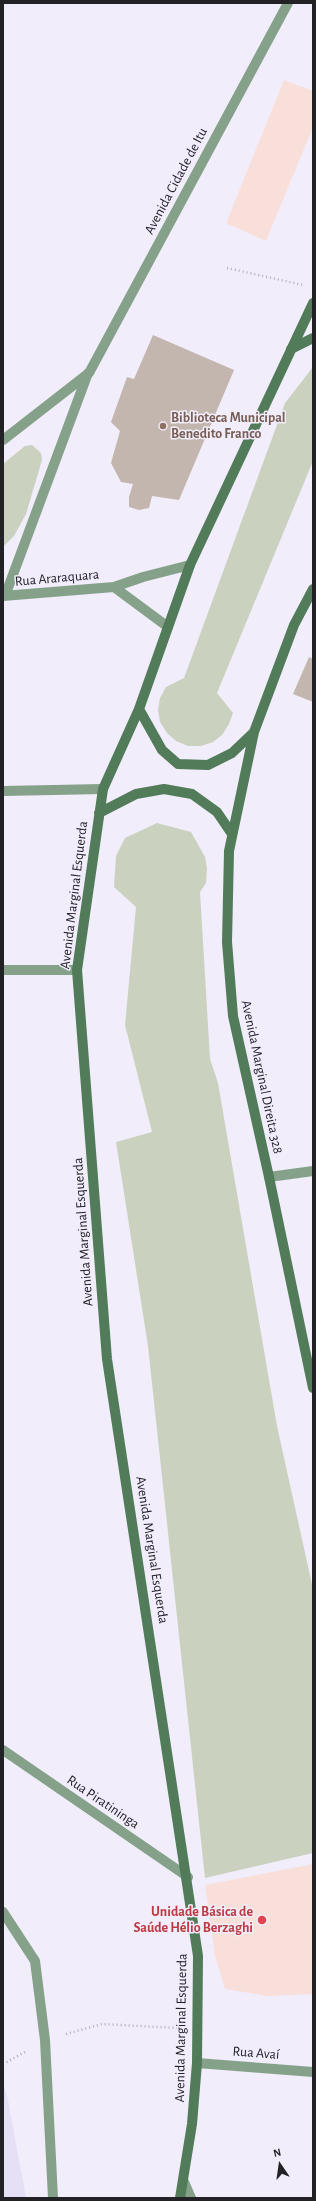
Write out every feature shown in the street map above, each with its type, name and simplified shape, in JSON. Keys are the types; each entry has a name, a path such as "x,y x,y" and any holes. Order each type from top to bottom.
{"main road":[{"name":"Avenida Marginal Esquerda","path":"180,2198 184,2182 192,2124 197,2063 198,1956 188,1877 107,1359 78,970 103,789 139,709 190,565 313,303"},
{"path":"291,349 313,338"},
{"name":"Avenida Marginal Direita 328","path":"313,589 294,625 254,732 229,851 227,942 233,1016 269,1177 313,1388"},
{"path":"139,709 162,750 178,764 208,766 232,753 254,732"},
{"path":"99,813 136,794 164,789 192,794 217,812 232,834"}],"street":[{"name":"Avenida Cidade de Itu","path":"4,596 89,373 288,3"},
{"name":"Avenida Cidade de Itu","path":"3,440 89,373"},
{"name":"Rua Araraquara","path":"4,596 114,587 143,577 190,565"},
{"name":"Rua Araraquara","path":"114,587 168,627"},
{"path":"3,791 103,789"},
{"path":"3,970 78,970"},
{"path":"269,1177 313,1171"},
{"name":"Rua Piratininga","path":"3,1750 188,1877"},
{"path":"3,1912 35,1961 45,2040 53,2198"},
{"name":"Rua Avaí","path":"197,2063 313,2072"},
{"path":"184,2182 191,2198"}],"path":[{"path":"227,268 306,285"},
{"path":"45,2040 102,2024 198,2030"}],"shaded area":[{"path":"284,80 313,91 313,127 266,241 226,223"},
{"name":"Unidade Básica de Saúde Hélio Berzaghi","path":"313,1864 313,1994 268,1996 225,1989 215,1956 205,1885"},
{"path":"3,2082 7,2095 26,2198 3,2198"}],"green space":[{"path":"313,367 313,461 217,693 233,713 229,724 222,735 213,742 201,746 188,746 176,741 167,733 160,722 158,710 160,698 166,687 184,678 285,403"},
{"path":"32,445 41,453 42,460 26,514 14,536 3,547 3,464 25,446"},
{"path":"157,823 191,832 205,857 207,869 206,883 200,892 210,1059 218,1083 277,1426 313,1589 313,1853 205,1878 148,1346 116,1142 152,1132 125,1025 136,907 114,887 116,856 125,838"}],"building":[{"name":"Biblioteca Municipal Benedito Franco","path":"153,335 234,370 179,500 152,496 149,508 139,510 129,507 129,497 133,484 121,482 111,463 120,431 111,422 127,377 134,379"},
{"path":"309,657 313,659 313,702 293,694"}],"place":[{"name":"Biblioteca Municipal Benedito Franco","path":"163,426"},
{"name":"Unidade Básica de Saúde Hélio Berzaghi","path":"262,1920"}]}
